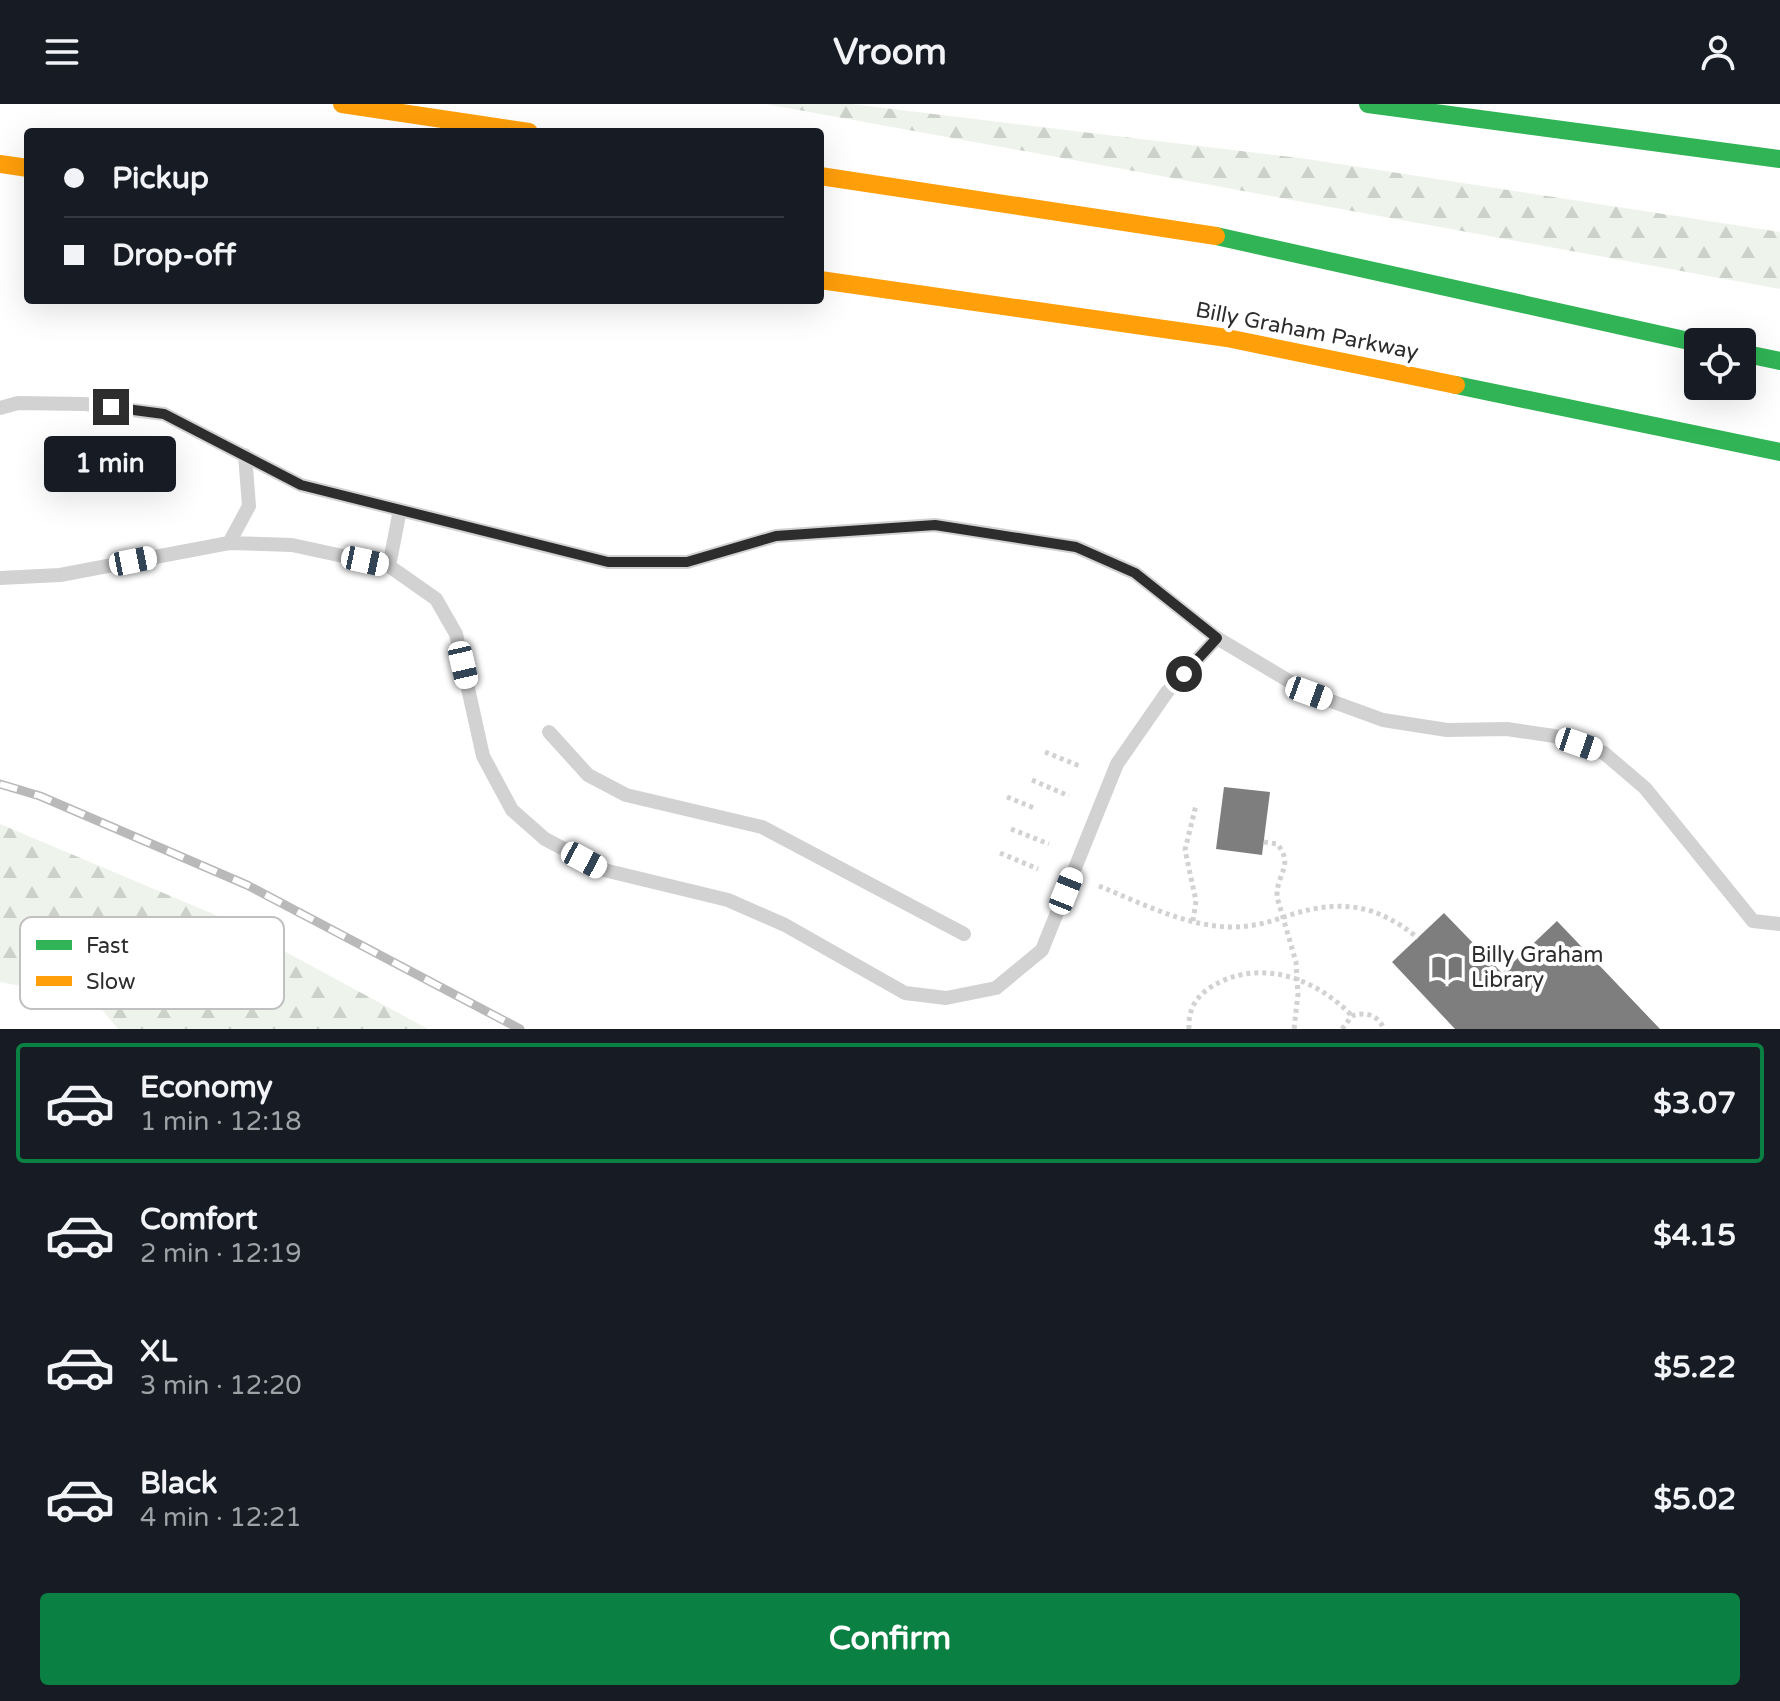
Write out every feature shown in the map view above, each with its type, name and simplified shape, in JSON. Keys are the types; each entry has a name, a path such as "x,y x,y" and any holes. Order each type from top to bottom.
{"main road":[{"path":"342,104 502,128"},
{"path":"1368,104 1780,159"},
{"path":"0,164 24,167"},
{"path":"824,177 1244,240 1684,340"},
{"name":"Billy Graham Parkway","path":"824,281 1227,338 1780,452"},
{"path":"1756,356 1780,361"}],"lane":[{"path":"0,408 18,403 85,404 164,414 301,485 608,562 687,562 776,536 935,525 1076,547 1135,573 1217,638 1309,693 1383,720 1447,730 1507,729 1554,736 1604,753 1645,788 1753,921 1780,924"},
{"path":"229,543 249,506 245,455"},
{"path":"389,566 400,510"},
{"path":"0,578 60,575 229,543 292,545 389,566 436,599 456,634 483,756 512,810 545,839 604,870 728,900 785,925 905,993 946,998 996,988 1042,950 1117,764 1167,692 1217,638"},
{"path":"549,732 588,775 626,795 762,827 964,934"}],"path":[{"path":"1045,752 1082,767"},
{"path":"1032,780 1069,796"},
{"path":"1007,797 1034,808"},
{"path":"1193,921 1196,901 1185,850 1196,805"},
{"path":"1011,829 1049,844"},
{"path":"1264,842 1277,844 1285,853 1286,863 1277,888 1293,945 1298,979 1294,1029"},
{"path":"1000,853 1038,869"},
{"path":"1099,886 1193,921 1240,927 1325,906 1348,905 1386,917 1418,938"},
{"path":"1189,1029 1191,1007 1197,999 1222,981 1257,973 1274,973 1298,979 1329,994 1352,1016"},
{"path":"1342,1029 1352,1016 1366,1013 1373,1016 1384,1029"}],"green space":[{"path":"766,104 851,104 1307,159 1780,232 1780,289"},
{"path":"0,824 220,917 20,917 20,986 0,982"},
{"path":"284,951 428,1029 118,1029 101,1009 284,1009"}],"building":[{"path":"1224,787 1270,792 1262,855 1216,849"},
{"name":"Billy Graham Library","path":"1444,913 1502,973 1557,921 1660,1029 1455,1029 1392,962"}],"railway":[{"path":"0,784 40,796 247,885 520,1029"}],"traffic: fast":[{"path":"1368,104 1780,159"},
{"path":"1216,236 1684,340"},
{"path":"1756,356 1780,361"},
{"path":"1456,385 1780,452"}],"traffic: slow":[{"path":"342,104 502,128"},
{"path":"0,164 24,167"},
{"path":"824,177 1216,236"},
{"path":"824,281 1227,338 1456,385"}],"place":[{"name":"Billy Graham Library","path":"1447,968"}],"route":[{"path":"111,407 164,414 301,485 608,562 687,562 776,536 935,525 1076,547 1135,573 1217,638 1184,674"}]}
